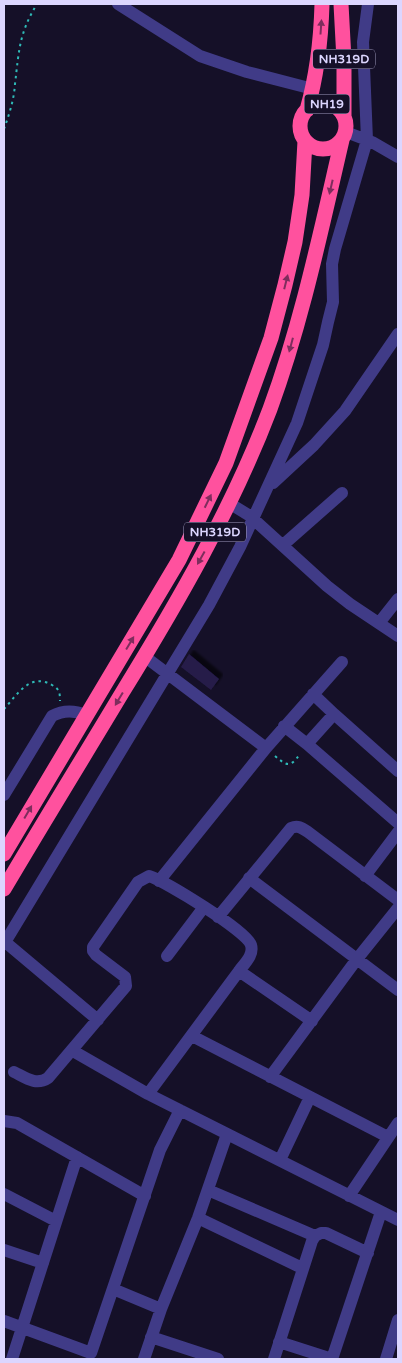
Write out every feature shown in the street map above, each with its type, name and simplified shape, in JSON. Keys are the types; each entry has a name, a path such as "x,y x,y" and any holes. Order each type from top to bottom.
{"highway":[{"name":"NH319D","path":"307,110 313,89 321,28 322,4"},
{"name":"NH319D","path":"341,4 344,115"},
{"name":"NH19","path":"305,141 301,134 300,125 302,117 314,105 322,103 331,104 344,115 346,123 344,136"},
{"name":"NH319D","path":"4,888 144,656 211,540 229,503 270,409 288,354 344,136"},
{"path":"305,141 312,147 328,149 336,146 344,136"},
{"name":"NH319D","path":"4,854 70,712 179,560 209,500 235,438 271,338 286,284 302,195 305,141"}],"street":[{"path":"118,4 200,56 247,72 313,89"},
{"path":"98,1020 4,942 209,605 240,547 297,423 323,345 333,302 332,264 335,249 367,140 364,42 368,4"},
{"path":"344,136 367,140 398,157"},
{"path":"268,488 314,445 345,411 398,334"},
{"path":"283,545 342,493"},
{"path":"229,503 253,518 327,586 398,636"},
{"path":"379,623 398,599"},
{"path":"144,656 266,748"},
{"path":"159,881 284,726 342,662"},
{"path":"313,694 398,771"},
{"path":"4,794 48,720 70,712"},
{"path":"307,744 334,714"},
{"path":"284,726 398,823"},
{"path":"218,917 291,828 295,826 308,832 398,900"},
{"path":"365,876 398,832"},
{"path":"14,1072 32,1081 43,1082 73,1050 126,986 122,975 93,951 95,942 138,882 149,876 204,906 251,943 252,950 251,955 239,972 148,1094"},
{"path":"250,878 398,990"},
{"path":"167,956 204,906"},
{"path":"270,1077 398,908"},
{"path":"239,972 312,1021"},
{"path":"192,1036 388,1137"},
{"path":"73,1050 148,1094 398,1220"},
{"path":"280,1160 310,1097"},
{"path":"4,1321 91,1353 160,1150 180,1110"},
{"path":"4,1121 17,1124 145,1196"},
{"path":"349,1196 398,1123"},
{"path":"144,1359 161,1309 198,1218 227,1134"},
{"path":"12,1359 77,1157"},
{"path":"208,1190 315,1236"},
{"path":"4,1194 56,1221"},
{"path":"279,1342 332,1359 381,1212"},
{"path":"198,1218 302,1268"},
{"path":"274,1359 302,1268 315,1236 326,1233 368,1253"},
{"path":"4,1250 43,1263"},
{"path":"113,1289 161,1309"},
{"path":"386,1359 398,1320"},
{"path":"151,1336 218,1359"}],"path":[{"path":"4,129 15,86 20,40 28,19 37,4"},
{"path":"4,709 26,685 41,680 49,683 59,691 60,701 70,712"},
{"path":"266,748 284,764 289,765 294,763 307,744"}],"building":[{"path":"189,654 219,679 211,690 181,667"}]}
